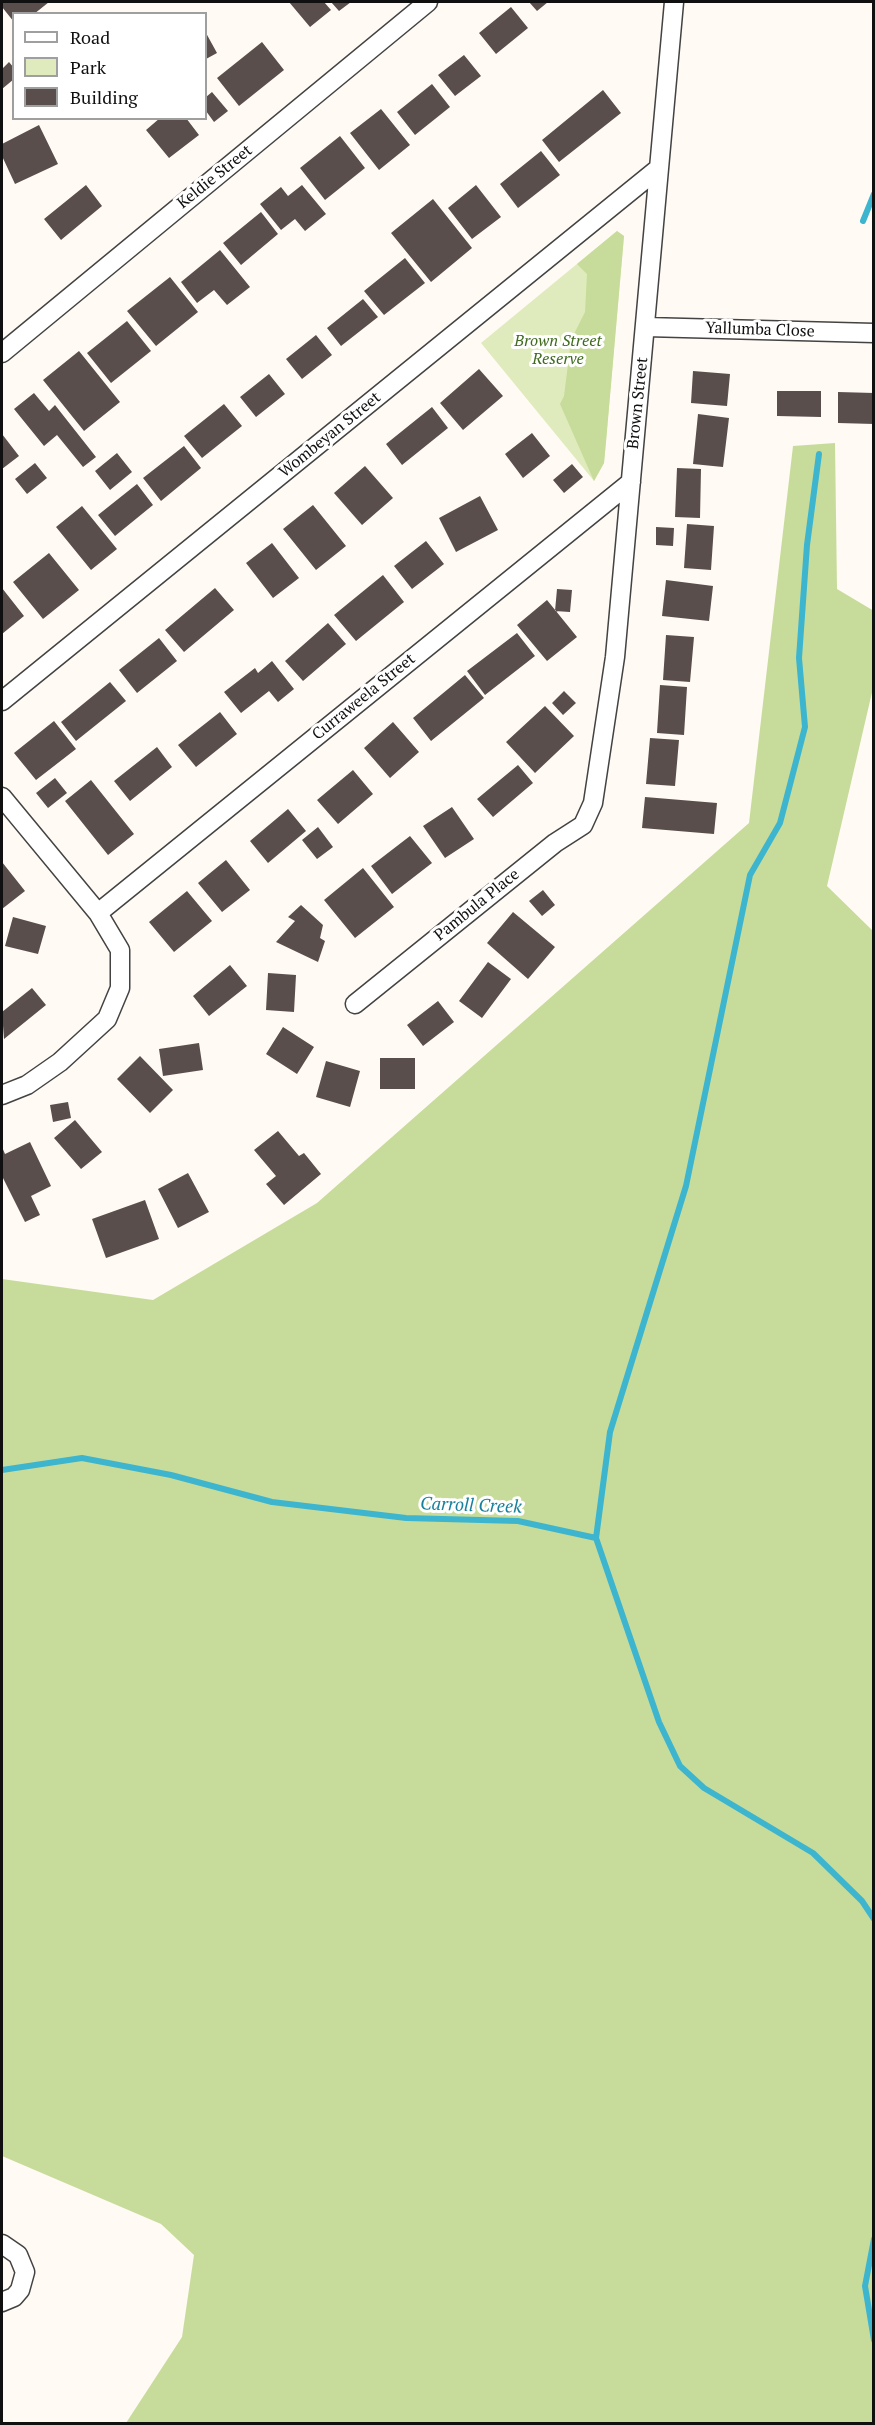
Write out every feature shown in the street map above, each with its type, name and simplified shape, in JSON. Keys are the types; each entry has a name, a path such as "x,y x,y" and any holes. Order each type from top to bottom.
{"street":[{"name":"Keldie Street","path":"2,353 428,2"},
{"name":"Brown Street","path":"593,802 615,657 674,2"},
{"name":"Wombeyan Street","path":"2,701 659,168"},
{"name":"Yallumba Close","path":"646,327 873,333"},
{"name":"Curraweela Street","path":"98,913 631,482"},
{"path":"2,797 98,913 120,950 120,988 107,1019 60,1062 27,1086 2,1095"},
{"name":"Pambula Place","path":"355,1004 555,843 583,825 593,802"},
{"path":"2,2244 18,2255 25,2272 20,2290 14,2297 2,2302"}],"green space":[{"name":"Brown Street Reserve","path":"617,231 624,236 604,463 594,481 481,343"},
{"path":"617,231 624,236 606,442 604,463 594,481 560,404 564,396 571,340 585,312 587,274 577,264"},
{"path":"835,443 837,589 874,611 873,688 827,886 874,932 873,2423 126,2423 182,2337 194,2255 161,2224 2,2156 2,1279 153,1300 317,1203 749,823 793,446"}],"building":[{"path":"2,2 49,2 36,12 12,12 12,20 2,7"},
{"path":"289,2 324,2 331,10 310,27"},
{"path":"331,2 351,2 339,11"},
{"path":"529,2 548,2 537,11"},
{"path":"511,7 528,28 496,54 479,33"},
{"path":"207,35 217,53 207,58"},
{"path":"262,42 284,70 239,106 217,78"},
{"path":"464,55 481,76 455,96 438,75"},
{"path":"9,62 12,66 12,81 2,89 2,69"},
{"path":"432,84 450,107 415,135 397,112"},
{"path":"603,90 621,113 559,162 542,140"},
{"path":"212,92 228,111 214,122 207,112 207,96"},
{"path":"381,109 410,145 379,170 350,133"},
{"path":"158,120 188,120 199,135 169,158 146,130"},
{"path":"39,125 58,164 15,184 2,156 2,144"},
{"path":"340,136 365,168 325,200 300,168"},
{"path":"541,151 560,175 518,208 500,184"},
{"path":"86,185 102,206 61,240 44,219"},
{"path":"302,185 326,214 305,231 295,219 281,230 260,204 281,187 288,196"},
{"path":"476,185 501,217 472,239 448,208"},
{"path":"433,199 472,248 431,282 391,233"},
{"path":"261,212 278,234 241,265 223,243"},
{"path":"220,250 250,287 227,305 214,290 197,303 181,282"},
{"path":"405,258 425,283 384,315 364,291"},
{"path":"170,277 198,312 156,346 127,311"},
{"path":"363,299 378,317 341,346 327,328"},
{"path":"127,321 151,351 111,383 87,353"},
{"path":"316,335 332,355 302,379 286,359"},
{"path":"79,351 120,402 84,431 43,380"},
{"path":"479,369 503,396 463,430 440,403"},
{"path":"693,371 730,374 727,406 691,403"},
{"path":"269,374 285,394 256,417 240,397"},
{"path":"777,391 821,391 821,417 777,416"},
{"path":"838,392 874,393 874,424 838,423"},
{"path":"34,393 49,411 55,405 96,457 83,467 57,435 44,446 14,409"},
{"path":"224,404 242,426 202,458 184,436"},
{"path":"432,407 448,428 402,465 386,444"},
{"path":"698,414 729,418 723,467 693,464"},
{"path":"532,433 550,456 523,478 505,454"},
{"path":"2,434 19,456 2,469"},
{"path":"184,446 201,468 161,501 143,478"},
{"path":"117,453 132,472 110,490 95,471"},
{"path":"35,463 47,478 27,494 15,479"},
{"path":"572,464 583,477 564,493 553,480"},
{"path":"365,466 393,498 362,525 334,493"},
{"path":"677,468 701,469 700,518 675,517"},
{"path":"137,484 153,505 115,536 98,515"},
{"path":"480,496 498,530 456,552 439,518"},
{"path":"313,505 346,546 316,570 283,529"},
{"path":"82,506 117,549 91,570 56,527"},
{"path":"687,524 714,526 711,570 684,568"},
{"path":"656,527 674,528 673,546 656,545"},
{"path":"426,541 444,564 412,589 394,566"},
{"path":"272,543 299,578 273,598 246,563"},
{"path":"49,553 79,590 43,619 13,582"},
{"path":"383,575 404,602 356,641 334,615"},
{"path":"666,580 713,586 709,621 662,616"},
{"path":"2,588 24,616 2,634"},
{"path":"215,588 234,610 184,652 165,630"},
{"path":"557,589 572,590 570,612 555,611"},
{"path":"547,600 577,637 547,661 517,625"},
{"path":"328,623 346,644 303,681 285,661"},
{"path":"517,633 535,656 485,695 467,671"},
{"path":"666,635 694,637 690,682 663,680"},
{"path":"159,638 177,661 137,693 119,670"},
{"path":"272,661 294,689 278,702 269,691 241,713 224,692 255,668 258,673"},
{"path":"465,675 484,698 431,741 413,718"},
{"path":"110,682 126,701 76,741 61,722"},
{"path":"660,685 687,687 684,735 657,733"},
{"path":"564,691 576,703 563,715 552,703"},
{"path":"545,706 574,736 535,773 506,742"},
{"path":"220,712 237,734 196,767 178,745"},
{"path":"54,721 76,749 36,780 14,753"},
{"path":"393,722 419,752 390,778 364,748"},
{"path":"650,738 679,740 675,786 646,784"},
{"path":"157,747 172,767 130,801 114,781"},
{"path":"518,765 533,783 493,817 477,799"},
{"path":"353,770 373,794 338,824 317,800"},
{"path":"55,778 67,793 48,808 36,793"},
{"path":"91,780 134,834 108,855 65,801"},
{"path":"645,797 717,803 714,834 642,828"},
{"path":"452,807 474,839 445,858 423,826"},
{"path":"288,809 306,831 268,863 250,841"},
{"path":"318,827 333,847 317,859 302,840"},
{"path":"410,836 432,863 392,894 371,866"},
{"path":"226,860 250,890 222,912 198,883"},
{"path":"2,862 25,891 2,909"},
{"path":"363,868 394,907 355,938 324,900"},
{"path":"543,890 555,905 542,916 529,901"},
{"path":"187,891 212,921 174,952 149,922"},
{"path":"301,905 323,925 320,938 325,941 318,962 276,942 295,921 288,917"},
{"path":"513,912 555,947 528,979 487,943"},
{"path":"13,917 46,926 38,954 5,946"},
{"path":"488,962 511,979 482,1018 459,1001"},
{"path":"230,965 247,986 209,1016 193,996"},
{"path":"268,973 296,975 294,1012 266,1010"},
{"path":"32,988 46,1005 4,1039 2,1012"},
{"path":"438,1001 454,1022 423,1046 407,1025"},
{"path":"283,1027 314,1047 297,1074 266,1054"},
{"path":"199,1043 203,1070 163,1076 159,1049"},
{"path":"140,1056 173,1090 150,1113 117,1079"},
{"path":"380,1058 415,1058 415,1089 380,1089"},
{"path":"326,1061 360,1071 350,1107 316,1097"},
{"path":"68,1102 71,1118 53,1122 50,1105"},
{"path":"75,1120 102,1152 81,1169 54,1138"},
{"path":"278,1131 299,1156 304,1153 321,1174 284,1205 266,1184 276,1176 254,1150"},
{"path":"30,1142 51,1186 31,1196 40,1215 25,1222 2,1176 2,1147 5,1154"},
{"path":"188,1173 209,1212 178,1228 158,1189"},
{"path":"145,1200 159,1239 106,1258 92,1219"}],"waterway":[{"path":"863,221 874,194"},
{"path":"596,1538 610,1432 686,1186 750,875 780,823 805,727 799,658 807,545 819,454"},
{"name":"Carroll Creek","path":"2,1470 82,1458 171,1475 272,1502 406,1518 518,1521 596,1538 659,1722 680,1766 704,1788 813,1853 862,1901 874,1919"},
{"name":"Carroll Creek","path":"874,2239 865,2286 874,2340"}]}
